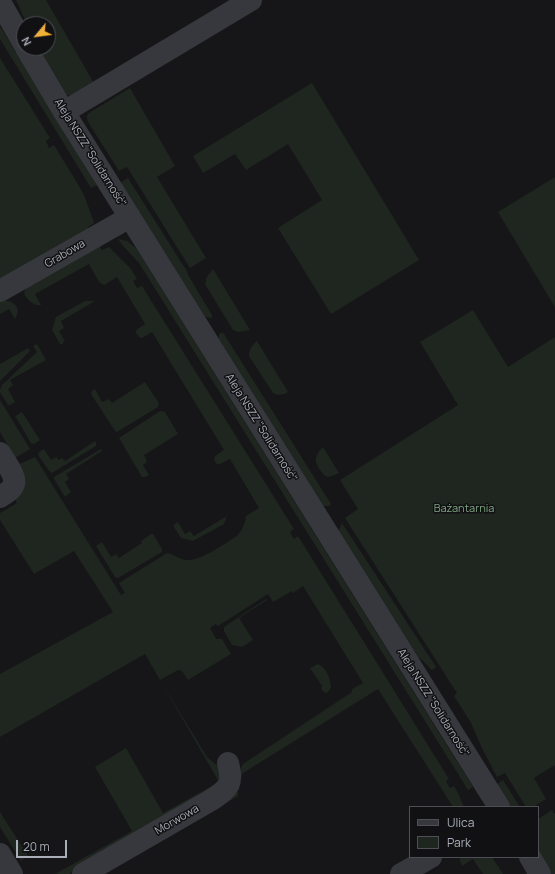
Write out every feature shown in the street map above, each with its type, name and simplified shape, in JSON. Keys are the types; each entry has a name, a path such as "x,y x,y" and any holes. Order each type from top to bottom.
{"street":[{"path":"64,112 251,0"},
{"path":"0,2 16,30"},
{"name":"Aleja NSZZ \"Solidarność\"","path":"31,56 64,112 497,806"},
{"name":"Grabowa","path":"0,291 130,218"},
{"path":"0,453 15,479 11,490 0,497"},
{"name":"Morwowa","path":"83,874 222,793 228,787 231,780 228,763"},
{"path":"0,854 12,874"},
{"path":"401,874 429,858"},
{"path":"531,858 540,874"}],"green space":[{"path":"16,0 46,0 55,16 23,16"},
{"path":"56,17 95,85 72,97 65,94 43,56 56,56"},
{"path":"0,26 16,52 16,56 18,56 97,185 91,188 0,39"},
{"path":"0,58 50,138 46,141 49,148 54,145 79,186 94,222 88,227 90,231 0,283"},
{"path":"312,83 419,260 331,314 278,228 322,200 288,144 246,170 235,154 203,173 193,156"},
{"path":"130,88 175,166 157,177 206,258 190,268 127,167 119,171 88,122 87,116 89,113"},
{"path":"555,177 555,307 498,212"},
{"path":"128,178 188,273 212,315 212,318 205,317 120,183"},
{"path":"118,239 127,241 136,248 473,787 468,790 139,263"},
{"path":"99,245 102,250 109,247 131,269 137,279 133,281 137,288 142,286 294,529 290,532 294,539 298,536 449,779 446,781 450,788 454,786 464,806 452,806 378,689 243,773 237,783 243,764 352,692 352,689 363,683 303,586 293,593 292,591 273,602 268,594 218,626 216,624 210,628 216,639 222,639 231,654 188,680 182,671 178,670 160,680 145,654 0,737 0,674 113,612 74,551 34,574 0,520 0,513 17,503 14,497 22,490 22,479 15,466 35,457 121,595 125,593 119,583 167,553 182,559 193,560 224,545 239,534 244,526 246,516 259,508 230,459 220,464 217,464 214,460 215,456 224,450 152,332 142,338 136,333 136,330 145,324 117,277 104,285 99,282 89,264 35,294 41,305 36,305 31,302 24,294 26,286"},
{"path":"213,269 250,330 238,332 233,330 205,284 207,277"},
{"path":"0,300 9,301 17,307 18,311 15,319 9,309 0,314"},
{"path":"85,301 95,301 61,321 64,328 59,331 65,341 63,344 60,344 52,330 56,317"},
{"name":"Bażantarnia","path":"473,310 508,367 555,337 555,765 534,778 546,799 535,806 525,806 505,773 497,777 470,721 454,696 457,693 345,518 358,509 340,480 458,405 420,342"},
{"path":"219,334 224,334 331,504 329,506 323,506 219,339"},
{"path":"257,341 288,392 280,395 273,393 249,356 251,347"},
{"path":"37,344 46,360 10,380 13,385 8,389 15,402 8,405 0,392 2,385 37,352 33,346"},
{"path":"28,348 30,351 0,381 0,364"},
{"path":"145,382 159,403 158,407 117,432 115,431 91,394 92,391 95,389 102,402 109,399 112,403"},
{"path":"0,400 30,449 15,458 0,432"},
{"path":"160,411 165,412 178,434 144,455 147,462 143,465 149,475 142,477 119,438"},
{"path":"22,412 40,440 34,444 31,443 15,416"},
{"path":"95,441 96,446 52,473 38,455 39,452 44,449 51,460 56,457 59,460 62,458 65,461"},
{"path":"323,447 339,473 329,477 325,476 316,462 317,455"},
{"path":"101,449 102,451 66,474 69,479 65,482 71,492 65,497 54,477"},
{"path":"227,516 224,524 193,541 181,538 174,527 174,525 178,522 185,534 190,531 194,536"},
{"path":"342,523 436,667 432,670 418,657 339,534"},
{"path":"153,534 162,549 162,552 118,578 115,577 96,546 102,542 111,557 116,554 119,558 142,543 141,541"},
{"path":"266,599 267,600 239,618 253,640 242,647 232,645 224,631 224,627"},
{"path":"318,664 326,671 329,677 331,688 327,693 321,689 322,686 310,668"},
{"path":"161,681 207,757 222,770 223,782 214,792 69,874 55,874 132,831 95,767 126,748 163,813 219,782"},
{"path":"503,780 519,806 509,806 496,785"},
{"path":"237,783 238,796 104,874 97,874 228,797 235,790"},
{"path":"552,810 555,814 555,874 551,874 539,855 539,818"},
{"path":"0,812 28,856 21,861 0,827"},
{"path":"460,858 493,858 503,874 483,874 473,859 462,866"}]}
